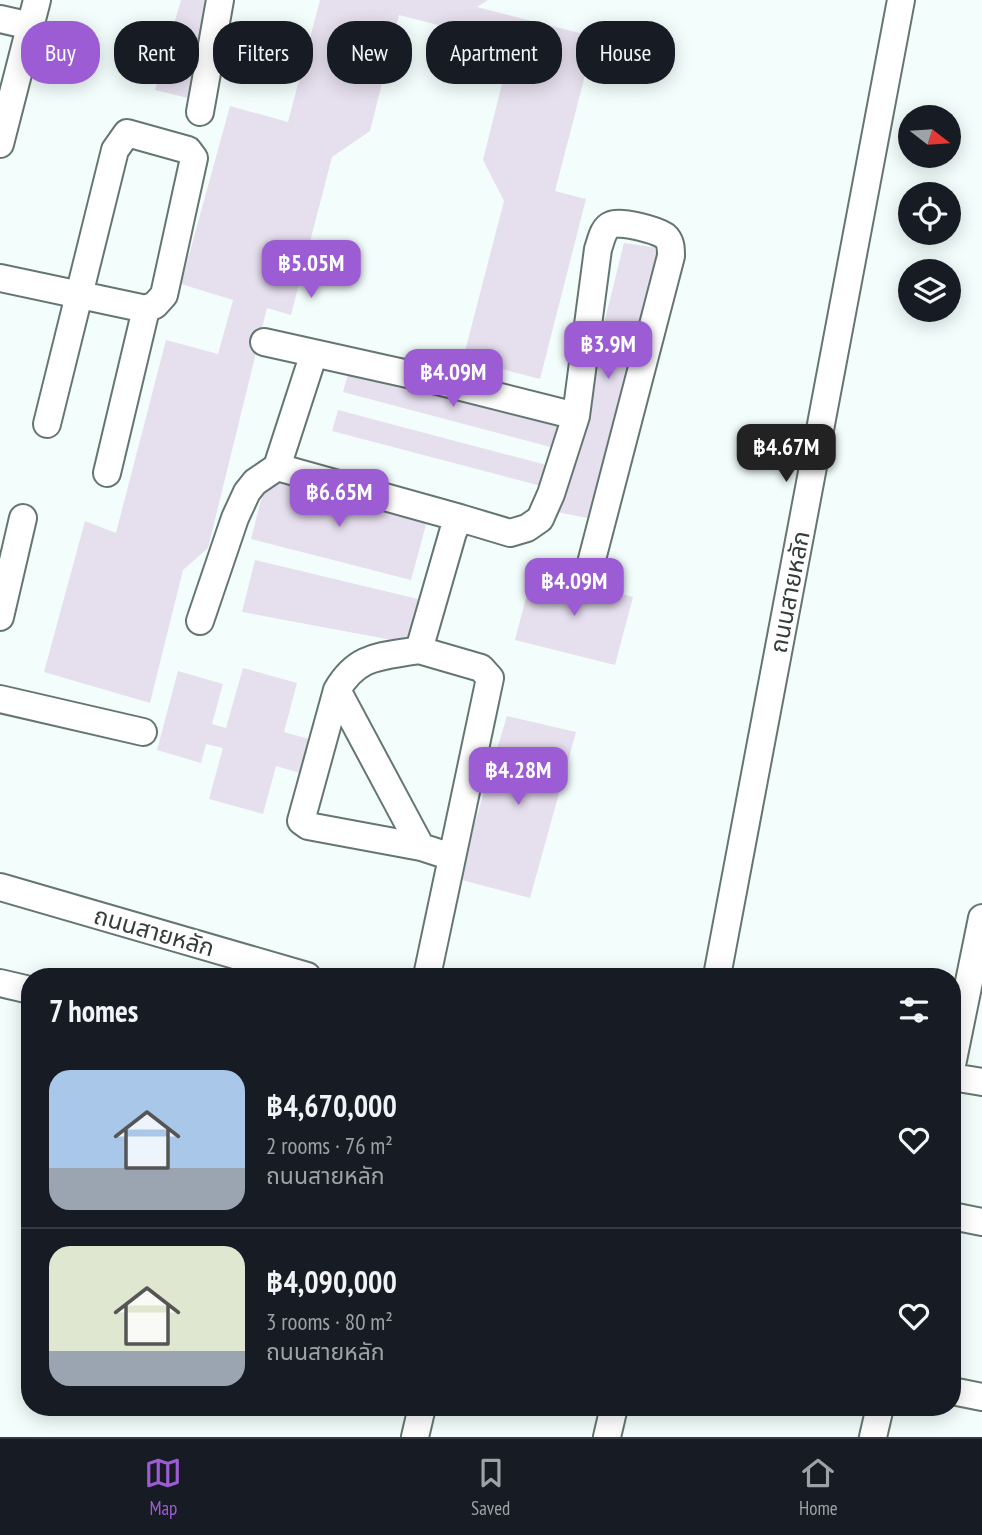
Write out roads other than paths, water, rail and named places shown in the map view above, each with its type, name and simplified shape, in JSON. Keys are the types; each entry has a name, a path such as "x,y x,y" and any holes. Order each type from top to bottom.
{"street":[{"path":"32,21 37,0"},
{"path":"200,112 220,0"},
{"name":"ถนนสายหลัก","path":"719,968 901,0"},
{"path":"0,19 21,24"},
{"path":"0,144 21,64"},
{"path":"0,278 80,295 146,309 155,304 163,295 194,158 188,150 127,133 116,150 80,295 47,424"},
{"path":"277,467 510,533 527,528 540,519 551,494 576,416 598,248 605,230 611,224 621,223 665,236 671,244 671,256 590,567"},
{"path":"107,473 146,309"},
{"path":"264,342 417,376 576,416"},
{"path":"200,621 235,518 247,492 255,482 277,467 314,353"},
{"path":"0,617 23,518"},
{"path":"419,650 453,532 460,518"},
{"path":"429,968 490,678 481,668 419,650 361,663 346,675 337,690 300,818 302,823 421,847 452,857"},
{"path":"337,690 421,847"},
{"path":"0,699 143,732"},
{"name":"ถนนสายหลัก","path":"0,887 279,968"},
{"path":"961,1022 981,927"},
{"path":"0,983 21,988"},
{"path":"961,1078 982,1082"},
{"path":"961,1218 982,1222"},
{"path":"961,1393 982,1397"},
{"path":"415,1437 420,1416"},
{"path":"607,1437 612,1416"},
{"path":"873,1437 878,1416"}]}
